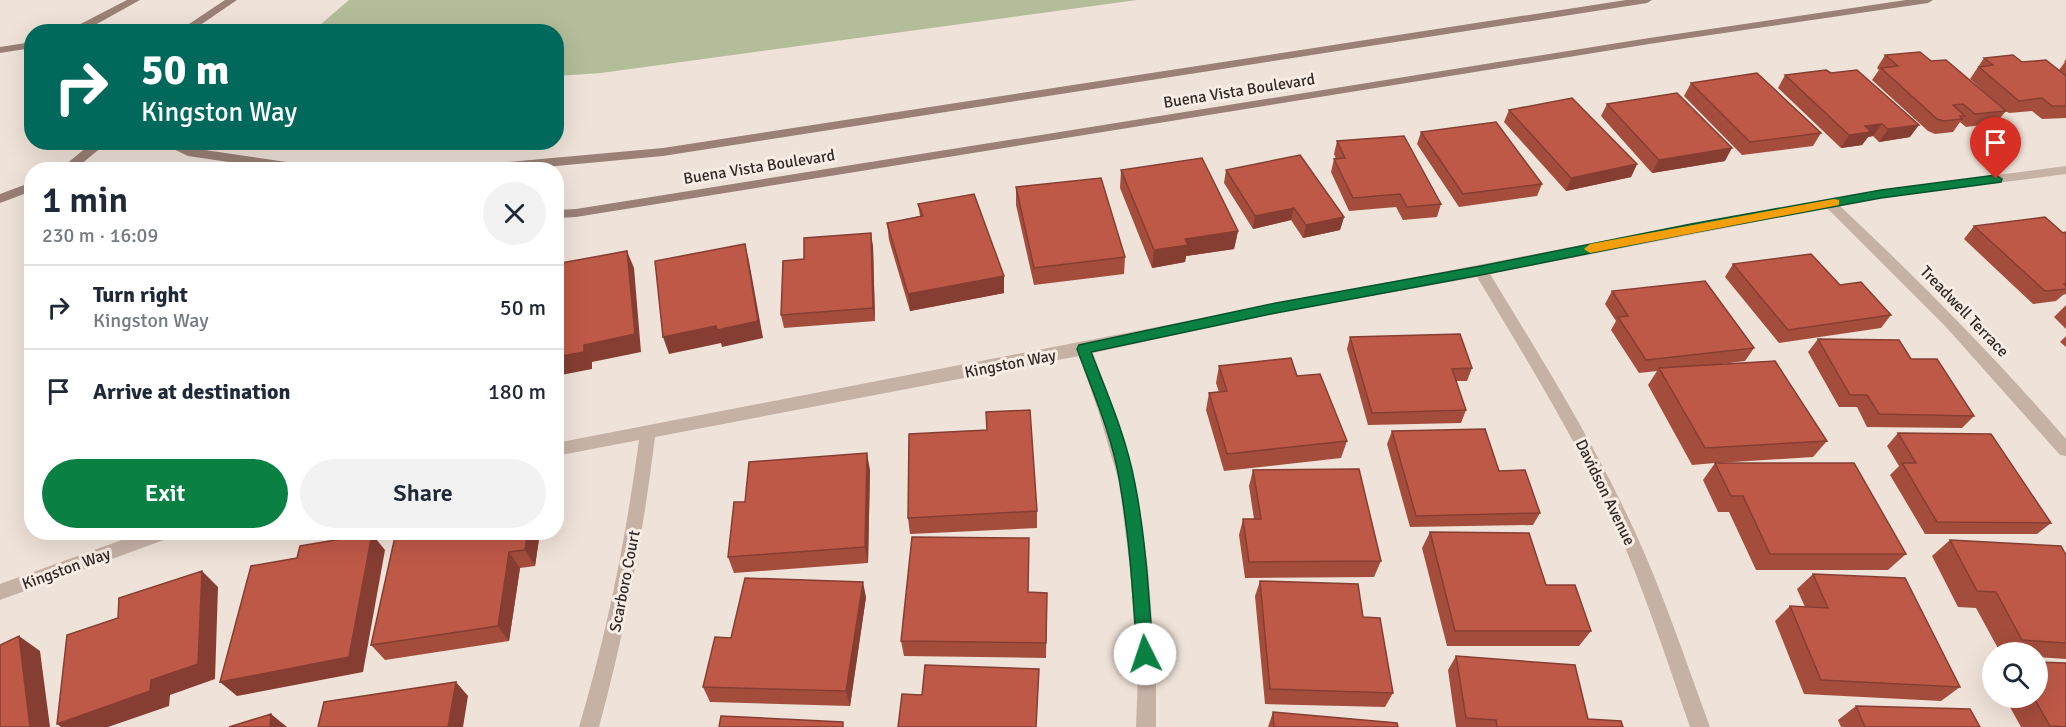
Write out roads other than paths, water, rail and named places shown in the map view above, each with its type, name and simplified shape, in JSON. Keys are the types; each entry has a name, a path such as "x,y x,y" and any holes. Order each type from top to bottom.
{"main road":[{"path":"90,24 135,0"},
{"path":"194,24 232,0"},
{"name":"Buena Vista Boulevard","path":"552,162 663,152 1647,0"},
{"name":"Buena Vista Boulevard","path":"564,214 588,212 1649,41 1928,0"},
{"path":"0,50 24,46"},
{"path":"76,162 91,150"},
{"path":"183,150 259,162"},
{"path":"0,199 24,189"},
{"path":"0,205 24,200"}],"street":[{"name":"Kingston Way","path":"564,449 1083,349 1276,308 1881,194 2066,170"},
{"name":"Treadwell Terrace","path":"1830,204 1915,284 1970,340 2066,450"},
{"name":"Davidson Avenue","path":"1481,271 1573,424 1615,507 1654,599 1700,727"},
{"path":"1083,349 1106,410 1127,482 1138,568 1147,675 1146,727"},
{"name":"Scarboro Court","path":"589,727 625,589 648,433"},
{"name":"Kingston Way","path":"0,592 144,540"}]}
